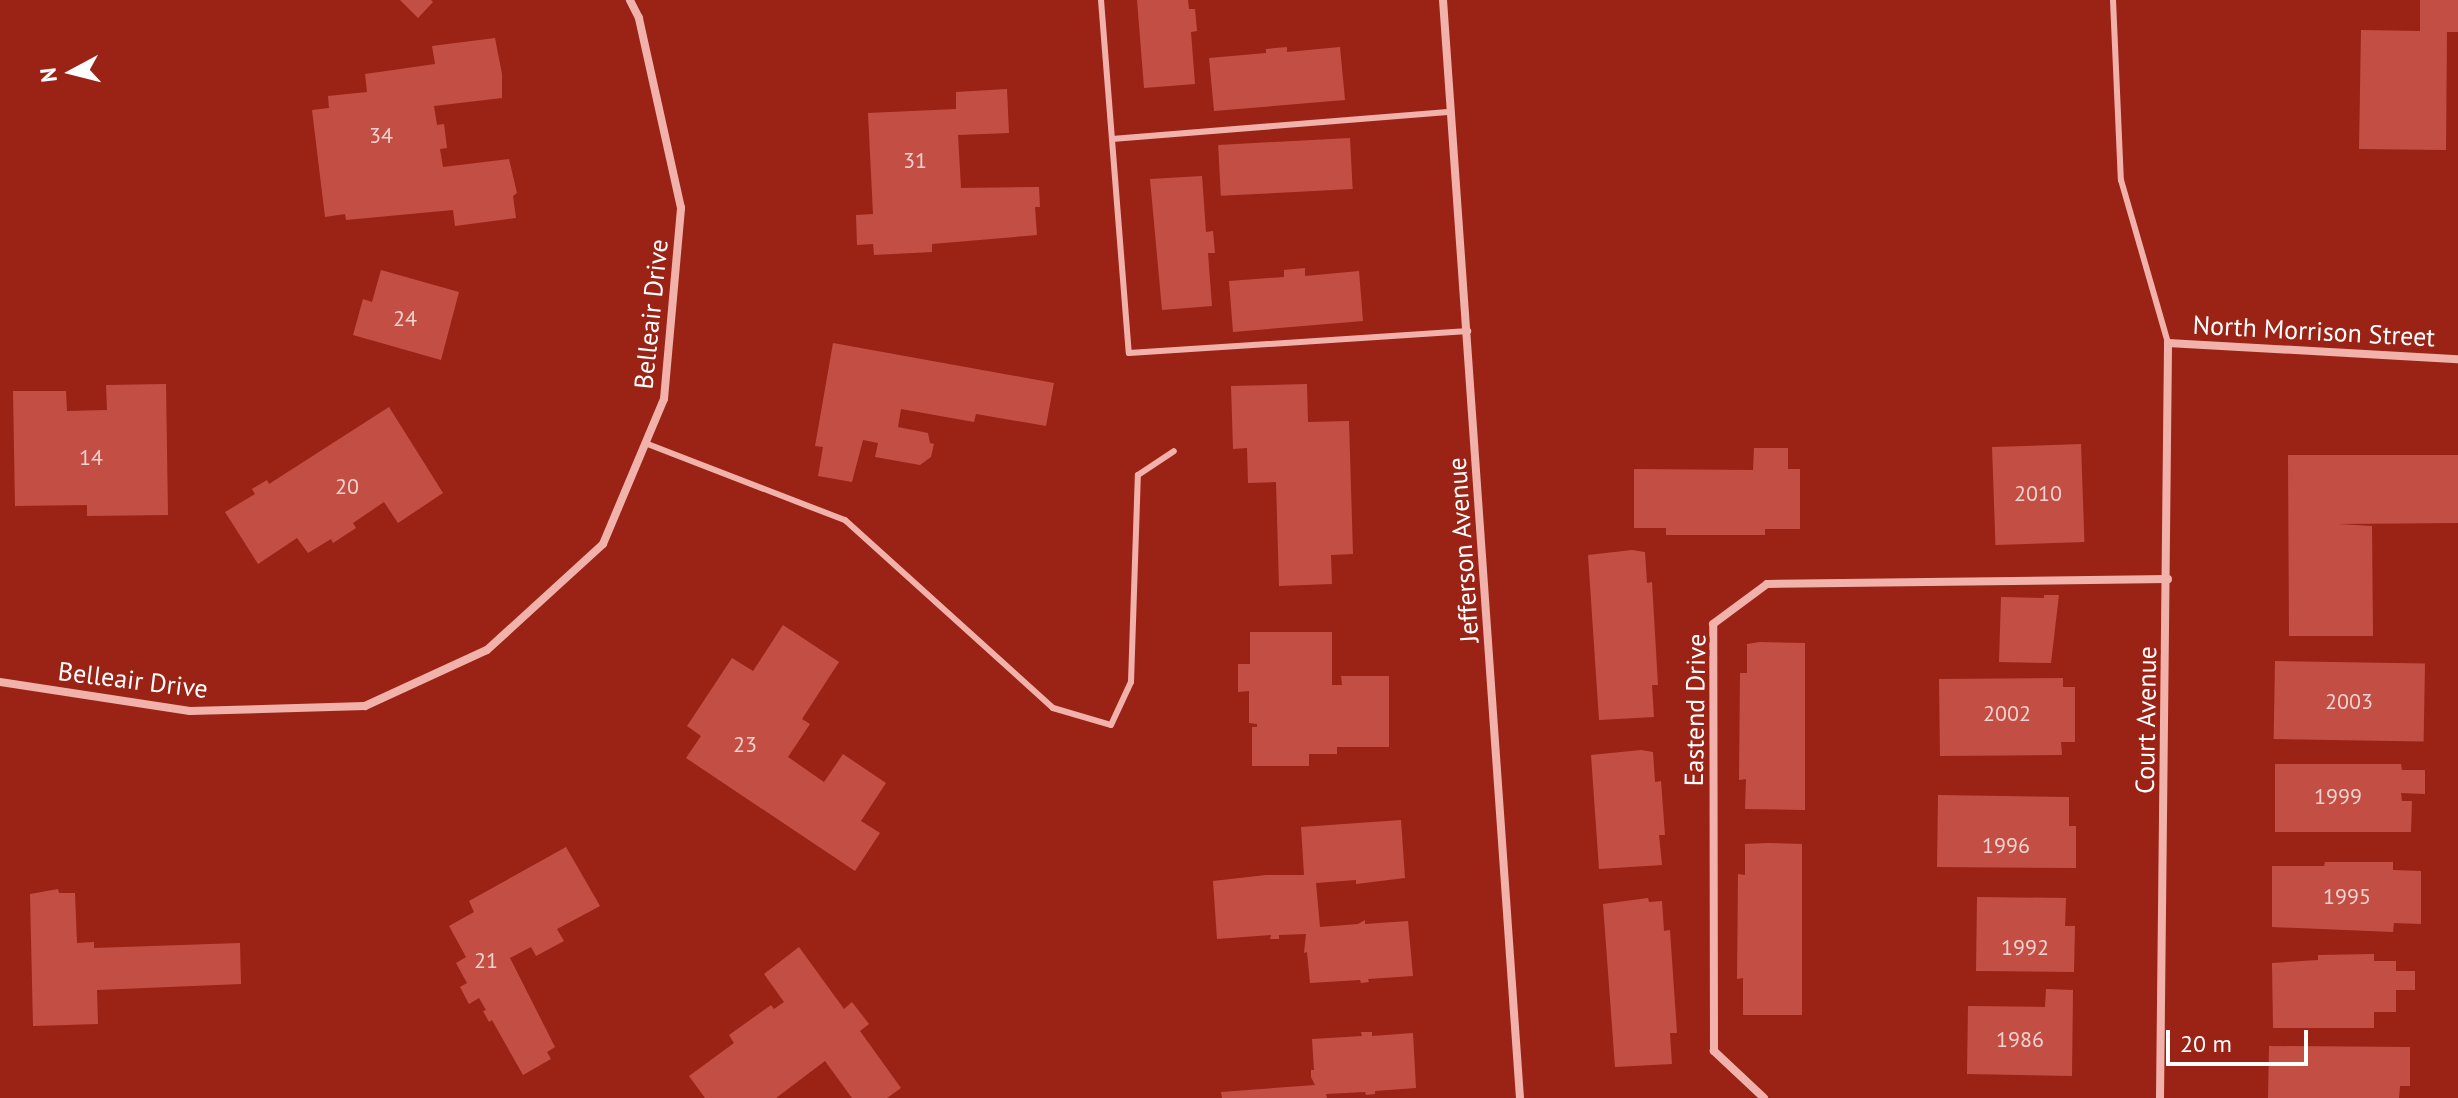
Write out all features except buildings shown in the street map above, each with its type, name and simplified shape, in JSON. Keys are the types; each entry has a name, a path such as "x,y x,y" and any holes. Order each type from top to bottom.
{"street":[{"name":"Belleair Drive","path":"0,682 190,711 365,706 487,650 603,544 664,399 681,208 639,18 630,0"},
{"name":"Jefferson Avenue","path":"1443,0 1520,1098"},
{"name":"North Morrison Street","path":"2168,343 2458,359"},
{"name":"Court Avenue","path":"2160,1098 2168,579 2168,343"},
{"name":"Eastend Drive","path":"1764,1098 1714,1051 1713,624 1767,584 2168,579"}],"lane":[{"path":"1101,0 1129,353 1468,331"},
{"path":"2113,0 2121,180 2168,343"},
{"path":"1112,139 1452,112"},
{"path":"645,443 845,520 1053,708 1111,725 1131,682 1138,475 1174,451"}]}
